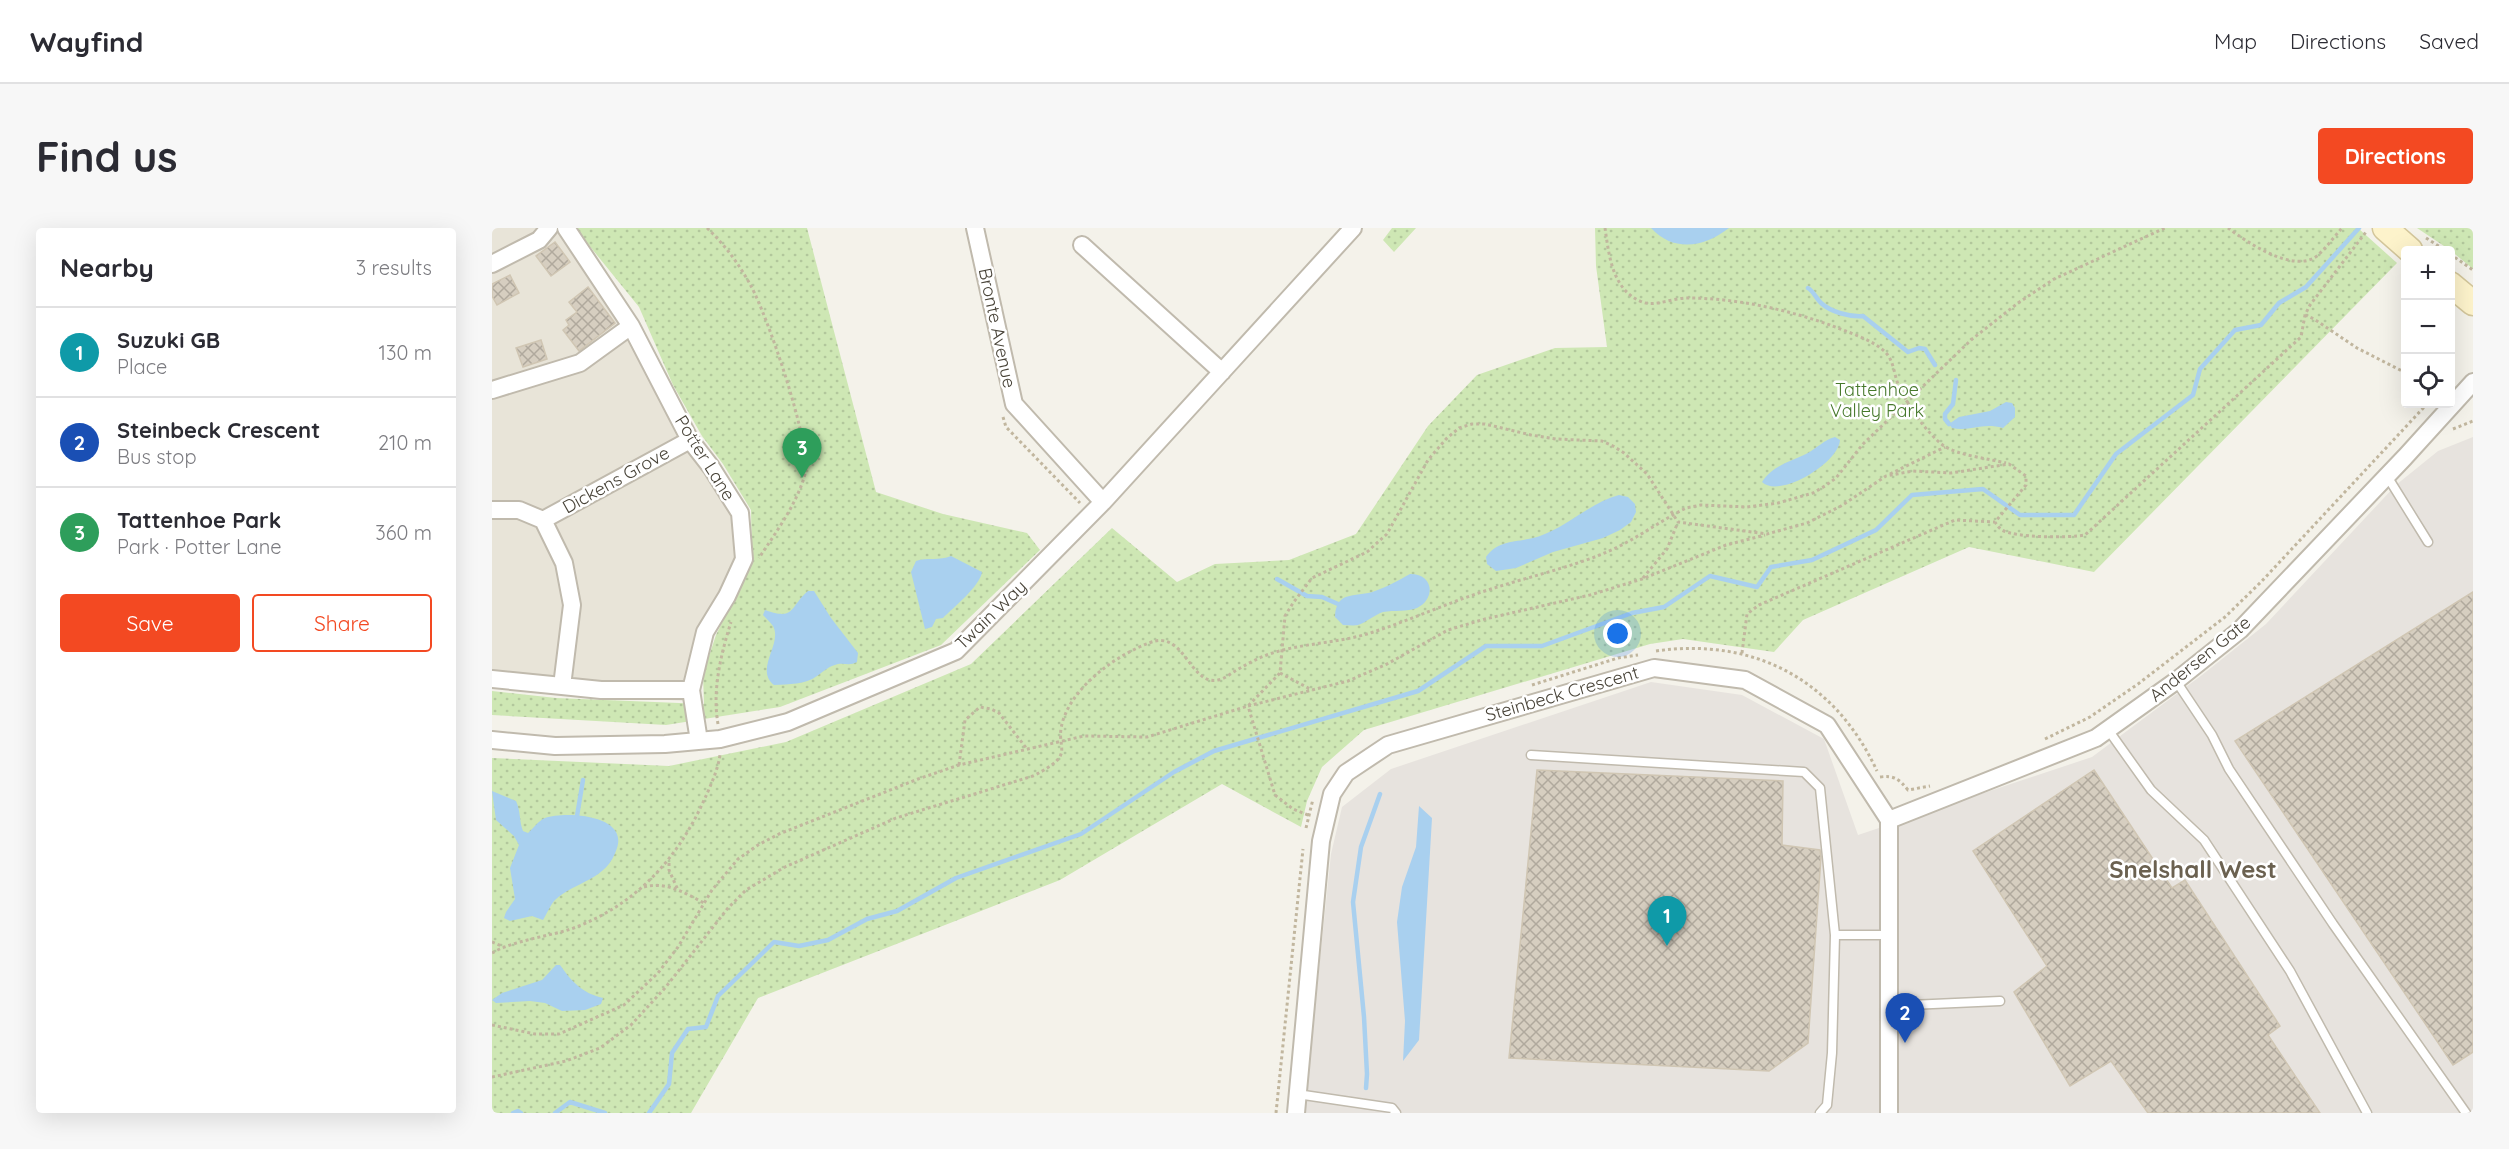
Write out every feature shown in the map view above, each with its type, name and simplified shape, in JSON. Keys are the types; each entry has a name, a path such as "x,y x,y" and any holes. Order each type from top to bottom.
{"street":[{"path":"492,264 539,240 549,228"},
{"name":"Potter Lane","path":"566,228 631,326 690,440 711,467 740,513 744,559 727,596 705,632 691,690 699,741"},
{"name":"Bronte Avenue","path":"975,228 1014,405 1103,502"},
{"name":"Twain Way","path":"492,740 555,746 665,744 720,739 788,722 957,651 1103,502 1353,228"},
{"path":"1082,245 1222,372"},
{"path":"2455,287 2473,303"},
{"path":"492,390 580,363 631,326"},
{"name":"Andersen Gate","path":"1889,819 2096,738 2109,731 2176,681 2240,630 2473,382"},
{"name":"Dickens Grove","path":"543,520 690,440"},
{"path":"492,510 519,510 543,520 564,562 572,605 562,686"},
{"name":"Steinbeck Crescent","path":"1296,1113 1321,841 1332,794 1346,773 1388,745 1654,668 1745,680 1827,725 1889,819"},
{"path":"492,679 601,690 691,690"},
{"path":"1889,819 1887,1006 1889,1113"}],"lane":[{"path":"2387,476 2428,543"},
{"path":"2176,681 2212,735 2229,769 2327,915 2466,1113"},
{"path":"2109,731 2151,790 2204,840 2290,971 2367,1113"},
{"path":"1531,756 1804,772 1820,788 1835,935 1828,1095 1827,1105 1820,1113"},
{"path":"1835,935 1888,935"},
{"path":"1887,1006 2000,1001"},
{"path":"1297,1094 1392,1108 1396,1113"}],"path":[{"path":"1605,228 1612,270 1622,285 1641,302 1650,304 1686,298 1762,306 1830,325 1873,344 1886,353 1893,363 1894,375 1908,402 1945,447 2009,464 2026,476 2026,485 1995,522"},
{"path":"492,1077 566,1061 600,1048 631,1025 746,890 785,867 896,818 1033,776 1053,766 1060,759 1064,717 1072,701 1085,687 1123,657 1150,642 1166,641 1173,645 1199,675 1206,680 1216,681 1263,656 1282,650 1366,635 1454,600 1607,552 1686,508 1701,505 1747,507 1813,493 1836,477 1863,444 1971,340 2018,303 2054,279 2165,228"},
{"path":"2228,228 2256,247 2293,261 2307,260 2316,256 2342,228"},
{"path":"1742,653 1747,614 1759,605 1955,520 1995,522 2003,530 2016,534 2074,537 2085,535 2301,337 2305,315 2310,305 2395,237 2430,246"},
{"path":"2455,257 2473,270"},
{"path":"2305,315 2357,348 2401,370"},
{"path":"2041,741 2090,717 2128,691 2224,616 2260,582 2423,408"},
{"path":"1248,706 1281,673 1285,616 1293,603 1312,578 1367,552 1387,534 1428,460 1459,428 1472,424 1485,424 1556,439 1602,441 1613,446 1647,474 1678,522 1667,549 1642,579"},
{"path":"492,1025 535,1034 559,1034 624,1005 658,973 712,890 738,860 778,834 959,765 1084,736 1148,737 1248,706 1348,681 1387,664 1448,630 1485,619 1590,595 1642,579 1726,545 1807,523 1841,507 1886,476 1945,447"},
{"path":"1886,476 1913,471 1951,473 2009,464"},
{"path":"1678,522 1767,534"},
{"path":"1524,688 1618,658 1658,651 1691,647 1742,653 1770,663 1816,690 1836,709 1867,748 1880,777 1898,778 1908,790 1932,785"},
{"path":"1281,673 1313,691"},
{"path":"1248,706 1275,795 1293,809 1308,815"},
{"path":"959,765 965,720 980,707 991,708 999,713 1028,749"},
{"path":"1305,835 1308,815 1317,792"},
{"path":"1276,1113 1304,844"},
{"path":"669,861 669,870 678,890"},
{"path":"642,887 653,885 678,890 704,903"},
{"path":"492,942 505,948"}],"shaded area":[{"path":"492,228 560,228 624,326 737,516 741,558 701,632 689,701 556,695 492,688"},
{"path":"2473,437 2473,1113 1304,1113 1331,854 1342,807 1391,769 1651,682 1742,695 1824,739 1858,835 2092,757 2266,624 2396,485 2438,451"}],"green space":[{"path":"575,228 807,228 876,492 943,514 1027,533 1040,550 941,645 780,707 666,725 492,715 492,691 556,698 704,704 703,674 716,635 752,560 751,510 723,464 702,436 673,385 639,307"},
{"path":"1392,228 1416,228 1394,252 1383,240"},
{"name":"Tattenhoe Valley Park","path":"1595,228 2358,228 2397,263 2094,572 1969,547 1803,620 1774,652 1683,639 1650,644 1364,730 1322,767 1307,801 1301,827 1222,784 1060,880 758,998 691,1113 492,1113 492,758 669,766 786,742 971,664 1112,528 1177,582 1215,564 1289,560 1356,534 1428,426 1477,375 1555,348 1607,347 1596,266"},
{"path":"2417,228 2473,228 2473,269 2455,254 2455,246 2444,246"}],"water":[{"path":"1651,228 1729,228 1710,240 1679,244 1660,236"},
{"path":"2006,402 2012,403 2015,408 2015,417 2003,428 1988,426 1959,429 1952,428 1949,424 1959,417 1990,411"},
{"path":"1835,437 1840,440 1830,459 1807,476 1781,486 1770,486 1762,482 1777,468"},
{"path":"1619,495 1628,497 1635,504 1636,512 1631,522 1620,530 1603,538 1553,552 1516,568 1496,571 1487,564 1486,557 1497,547 1550,532 1598,503"},
{"path":"951,556 982,572 980,578 966,596 943,618 936,619 932,627 925,629 911,572 916,561"},
{"path":"1410,574 1424,578 1430,588 1427,599 1417,608 1383,612 1356,625 1343,625 1335,617 1336,608 1343,598 1368,593"},
{"path":"808,591 814,591 858,653 857,662 835,665 802,683 774,685 767,672 775,633 773,626 763,615 765,610 782,614 791,611"},
{"path":"492,791 516,801 523,831 528,833 545,818 567,815 605,822 613,828 618,837 617,848 606,867 555,900 543,920 532,916 510,921 504,918 515,899 510,868 519,845 514,836 496,820"},
{"path":"1419,806 1432,818 1419,1040 1403,1061 1405,1021 1397,922 1402,887 1416,847"},
{"path":"556,965 560,965 573,982 583,990 603,998 601,1004 585,1010 562,1011 545,1003 530,1001 496,1003 492,1000 502,993 542,980"}],"building":[{"path":"555,242 570,262 551,276 536,256"},
{"path":"510,275 519,293 497,305 492,296 492,284"},
{"path":"588,287 615,323 579,351 563,330 569,325 566,320 577,312 569,302"},
{"path":"541,340 547,359 523,367 516,348"},
{"path":"2473,592 2473,1052 2453,1065 2235,741"},
{"path":"1537,770 1783,781 1782,845 1820,850 1821,857 1808,1043 1769,1071 1509,1058"},
{"path":"2094,770 2172,888 2185,880 2280,1026 2268,1035 2320,1113 2148,1113 2111,1061 2070,1086 2014,992 2047,966 1973,851"}],"waterway":[{"path":"649,1113 669,1084 672,1053 688,1029 706,1027 718,996 774,942 799,946 828,940 867,919 897,911 956,878 1081,834 1174,772 1214,751 1418,691 1486,646 1542,646 1632,613 1664,607 1710,576 1757,587 1771,567 1812,560 1876,530 1912,495 1983,489 2020,515 2074,515 2116,454 2193,395 2200,369 2235,330 2261,325 2279,303 2306,287 2359,228"},
{"path":"1808,288 1821,303 1830,309 1852,316 1863,316 1908,352 1919,348 1925,349 1935,365"},
{"path":"1949,424 1945,419 1945,414 1953,404 1956,380"},
{"path":"1277,579 1307,596 1322,597 1338,604"},
{"path":"577,816 583,780"},
{"path":"1366,1088 1364,1017 1353,902 1361,847 1380,794"},
{"path":"555,1113 570,1102 605,1113"},
{"path":"513,1113 518,1111 521,1113"}],"place":[{"name":"Tattenhoe Park","path":"802,478"},
{"name":"Suzuki GB","path":"1667,946"},
{"name":"Steinbeck Crescent","path":"1905,1043"}],"district":[{"name":"Snelshall West","path":"2193,870"}]}
